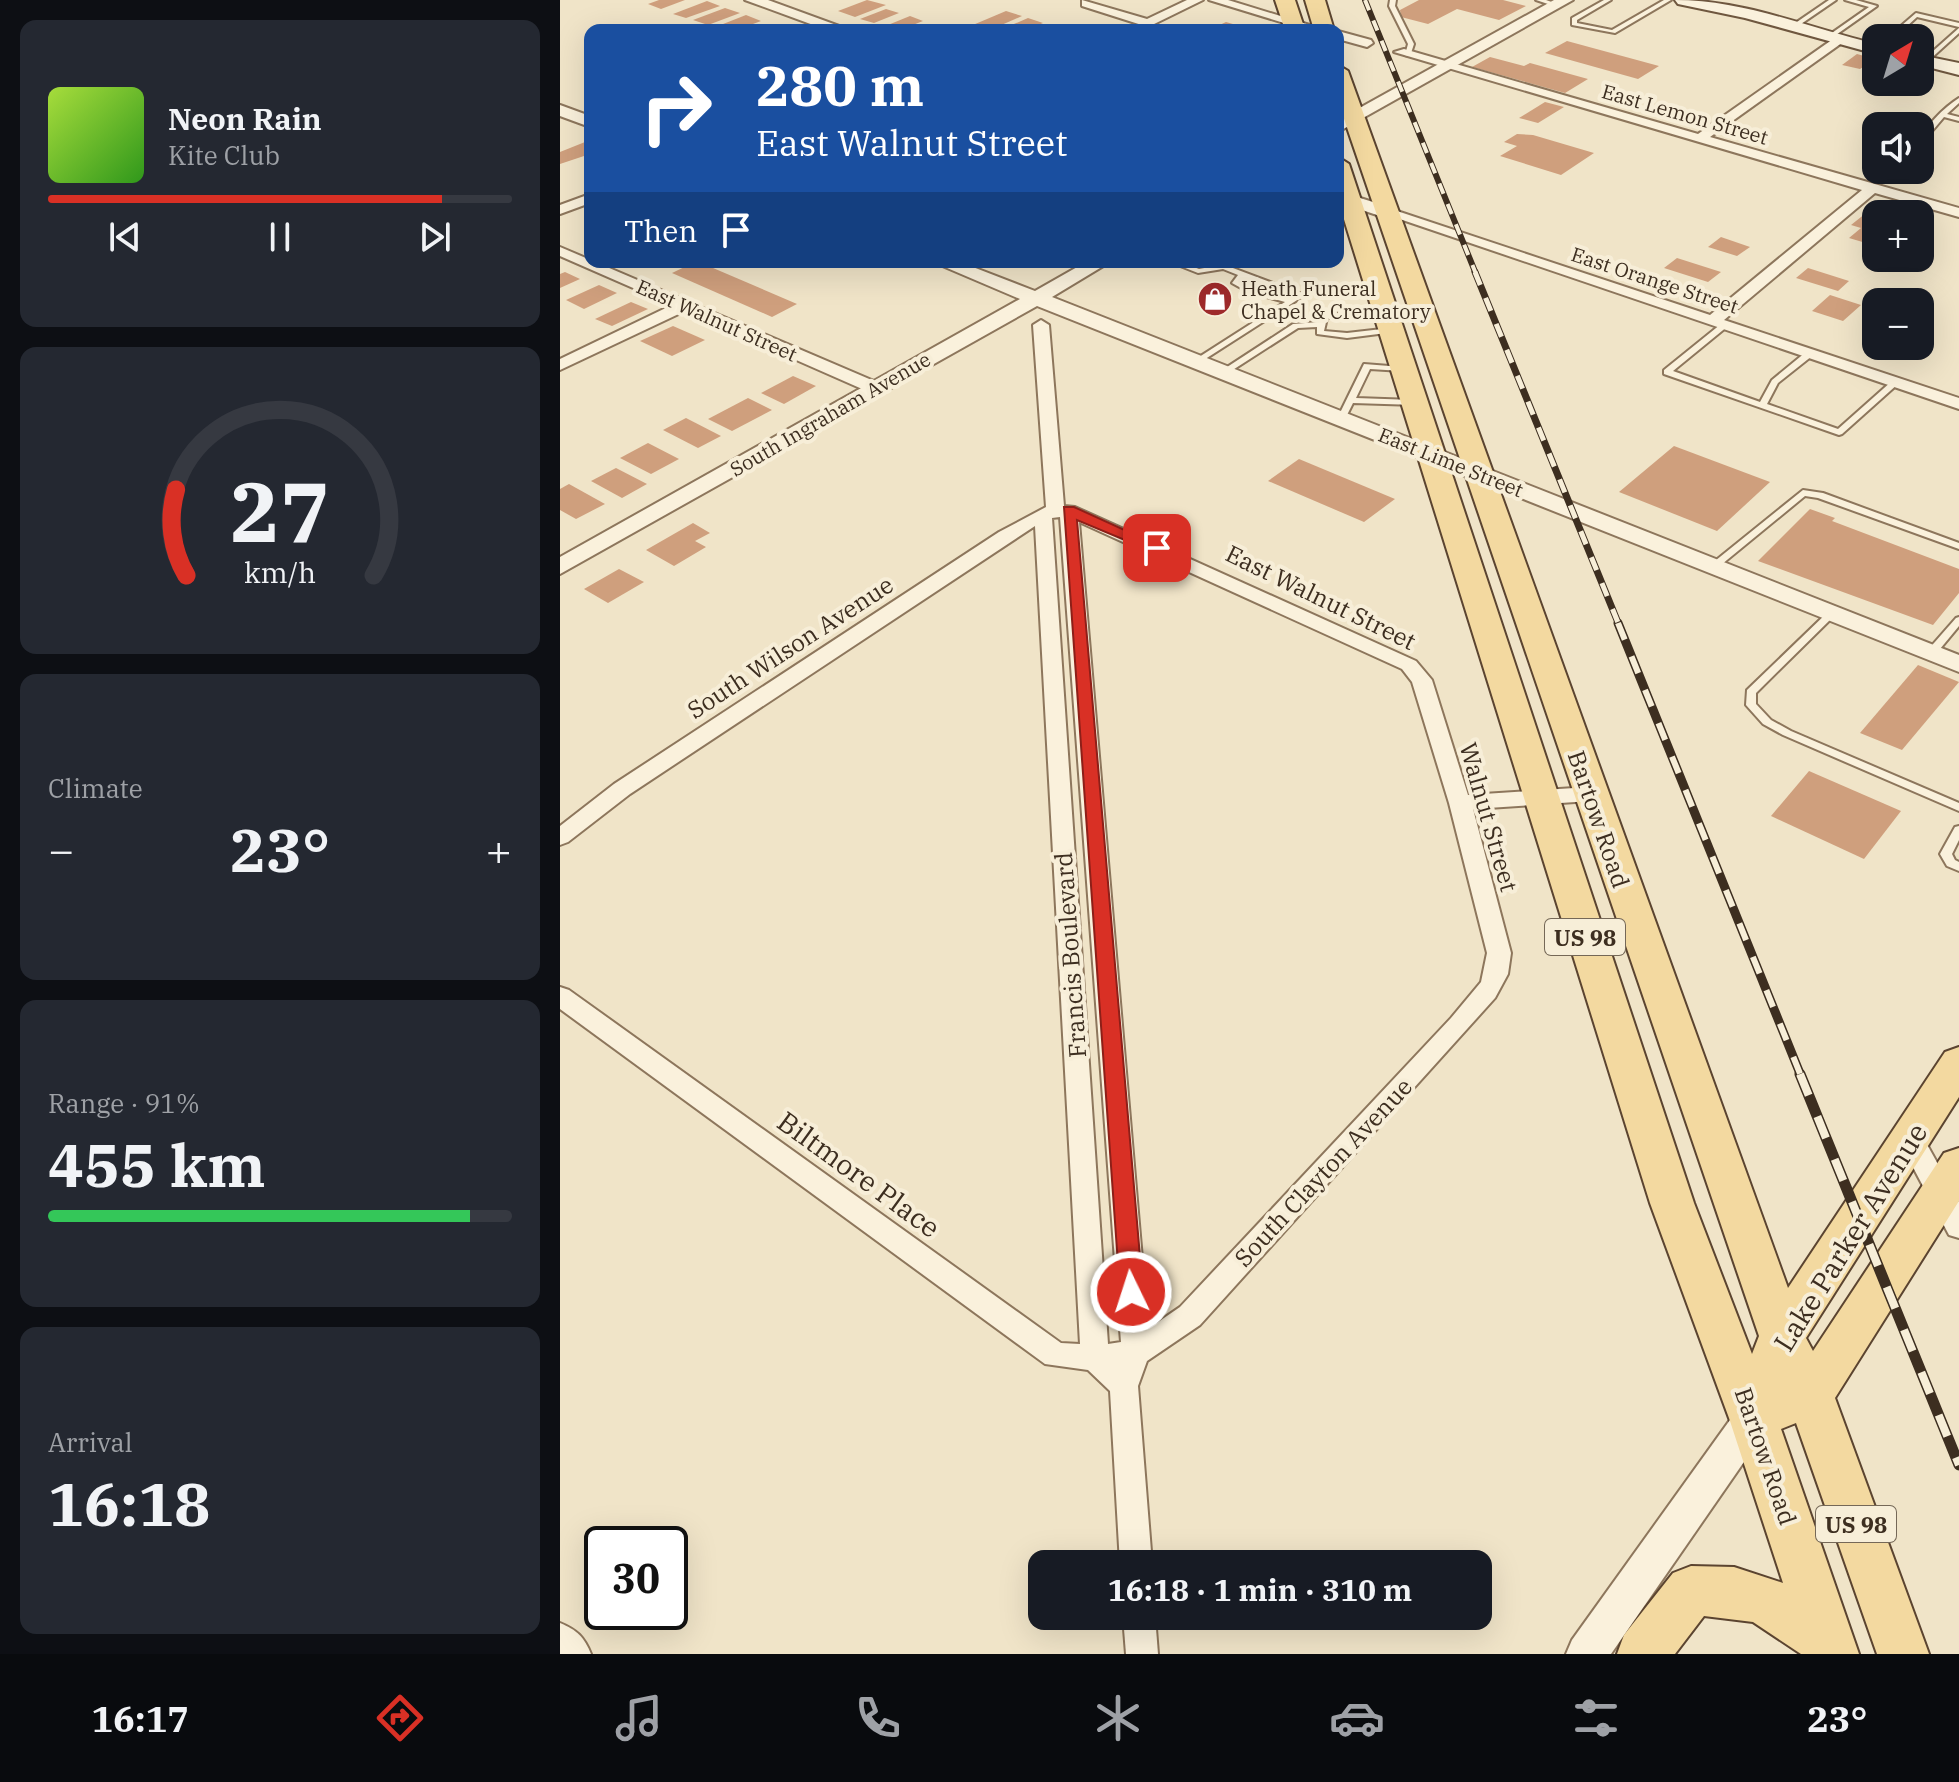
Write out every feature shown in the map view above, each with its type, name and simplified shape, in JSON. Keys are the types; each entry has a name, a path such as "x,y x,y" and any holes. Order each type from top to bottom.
{"main road":[{"path":"1285,0 1292,24"},
{"path":"1315,0 1321,24"},
{"path":"1684,0 1862,45"},
{"path":"1725,11 1796,25 1836,38"},
{"path":"1934,63 1959,69"},
{"name":"Bartow Road","path":"1346,122 1389,213 1782,1336 1810,1395 1903,1654"},
{"name":"Bartow Road","path":"1345,198 1389,322 1672,1203 1753,1418 1832,1649"},
{"name":"Lake Parker Avenue","path":"1753,1418 1782,1336 1959,1063"},
{"name":"Lake Parker Avenue","path":"1810,1395 1953,1196"},
{"path":"1753,1418 1810,1395"},
{"path":"1643,1654 1691,1591 1726,1590 1756,1595 1790,1613 1832,1649"}],"street":[{"path":"753,0 824,24"},
{"path":"1086,3 1148,23 1197,0"},
{"path":"1215,0 1287,24"},
{"path":"1346,122 1561,2"},
{"path":"1344,37 1367,43"},
{"path":"1699,139 1836,38"},
{"name":"East Lemon Street","path":"1404,54 1959,213"},
{"path":"560,110 584,120"},
{"path":"1718,324 1873,188"},
{"name":"East Orange Street","path":"1345,198 1959,404"},
{"path":"560,210 584,200"},
{"name":"East Walnut Street","path":"560,251 584,261"},
{"name":"East Walnut Street","path":"599,268 875,388"},
{"name":"East Lime Street","path":"958,268 1225,371 1346,408 1429,453 1959,664"},
{"name":"South Ingraham Avenue","path":"560,567 1089,268"},
{"path":"562,363 685,305"},
{"name":"Francis Boulevard","path":"1041,325 1056,511 1085,717 1136,1353 1124,1386 1135,1550"},
{"name":"East Walnut Street","path":"1056,511 1378,650 1409,665 1416,674"},
{"name":"Francis Boulevard","path":"1056,511 1056,720 1095,1358"},
{"name":"South Wilson Avenue","path":"560,837 622,789 1056,511"},
{"name":"Walnut Street","path":"1416,674 1422,680 1460,803 1499,953 1497,977"},
{"path":"1056,720 1085,717"},
{"path":"1460,803 1590,794"},
{"name":"South Clayton Avenue","path":"1136,1353 1190,1316 1460,1025 1497,977"},
{"path":"1072,987 1107,984"},
{"name":"Biltmore Place","path":"560,996 1055,1355 1095,1358 1136,1353"},
{"path":"1911,1139 1953,1196"},
{"path":"1095,1358 1124,1386"},
{"path":"1586,1654 1753,1418"},
{"path":"1140,1630 1142,1654"},
{"path":"560,1643 571,1654"}],"lane":[{"path":"1393,0 1392,6 1411,44 1404,54"},
{"path":"1539,0 1561,2"},
{"path":"1608,0 1574,19 1574,24 1613,32 1668,0"},
{"path":"1796,25 1833,0"},
{"path":"1836,38 1874,6 1848,0"},
{"path":"1906,24 1916,15 1959,28"},
{"path":"1934,50 1959,28"},
{"path":"1934,125 1959,100"},
{"path":"1942,115 1959,119"},
{"path":"1190,268 1198,271 1225,268 1301,295 1199,361"},
{"path":"1242,274 1236,283 1244,286"},
{"path":"1270,295 1290,301"},
{"path":"1323,316 1357,316 1389,322 1340,339 1320,332 1323,316"},
{"path":"1357,316 1362,332"},
{"path":"1225,371 1296,326 1321,324"},
{"path":"1718,324 1667,372 1839,432 1895,383"},
{"path":"1762,406 1775,382 1809,354"},
{"path":"1346,408 1367,366 1403,369"},
{"path":"1346,408 1413,403"},
{"path":"1713,567 1803,493 1820,495 1959,546"},
{"path":"1832,613 1751,692 1751,705 1767,722 1787,733 1959,807"},
{"path":"1931,653 1959,620"},
{"path":"1959,830 1946,854 1951,863 1959,867"}],"building":[{"path":"659,0 685,0 661,9 648,4"},
{"path":"867,0 886,5 855,17 838,11"},
{"path":"1419,0 1503,0 1526,6 1499,20 1457,9 1428,24 1401,17 1400,10"},
{"path":"707,1 720,6 686,18 673,14"},
{"path":"725,8 740,13 711,24 693,20"},
{"path":"886,9 899,13 874,23 860,19"},
{"path":"1006,11 1022,16 1004,24 975,24"},
{"path":"746,15 761,21 753,24 723,24"},
{"path":"910,16 923,21 915,24 890,24"},
{"path":"1028,18 1043,23 1041,24 1014,24"},
{"path":"1567,41 1659,66 1638,79 1545,53"},
{"path":"1857,54 1862,55 1860,69 1842,65"},
{"path":"1490,57 1524,66 1530,63 1588,79 1565,93 1472,67"},
{"path":"1545,102 1564,107 1538,123 1519,118"},
{"path":"1517,134 1533,135 1594,153 1561,175 1500,156 1517,146 1504,142"},
{"path":"584,142 584,156 560,164 560,152"},
{"path":"1862,216 1862,242 1849,238 1861,228 1851,225"},
{"path":"1721,237 1750,247 1737,256 1708,247"},
{"path":"1677,258 1721,272 1708,282 1664,268"},
{"path":"682,268 713,268 797,304 772,317 672,273"},
{"path":"1808,268 1849,281 1838,291 1796,278"},
{"path":"565,272 580,279 560,288 560,274"},
{"path":"599,285 617,293 584,309 566,300"},
{"path":"1830,295 1861,305 1843,321 1812,311"},
{"path":"631,302 648,309 612,326 595,319"},
{"path":"673,326 705,340 672,356 640,341"},
{"path":"793,376 816,386 784,404 761,393"},
{"path":"748,398 772,410 732,431 708,419"},
{"path":"686,418 721,436 698,448 663,430"},
{"path":"648,443 679,459 651,474 620,458"},
{"path":"1674,446 1770,482 1717,531 1619,492"},
{"path":"1299,459 1395,499 1364,522 1268,481"},
{"path":"616,468 647,484 622,498 591,481"},
{"path":"569,484 605,504 576,519 560,510 560,489"},
{"path":"1810,509 1835,518 1832,521 1959,569 1959,593 1933,625 1758,561"},
{"path":"693,523 710,533 695,541 706,547 674,566 646,550"},
{"path":"619,569 644,582 608,603 584,589"},
{"path":"1918,665 1959,682 1902,750 1860,733"},
{"path":"1809,771 1901,811 1864,859 1771,816"}],"railway":[{"path":"1365,0 1476,274"},
{"path":"1475,272 1619,625"},
{"path":"1618,623 1801,1076"},
{"path":"1800,1074 1959,1465"}],"place":[{"name":"Heath Funeral Chapel & Crematory","path":"1215,299"}],"route":[{"path":"1131,1292 1069,511 1157,548"}]}
